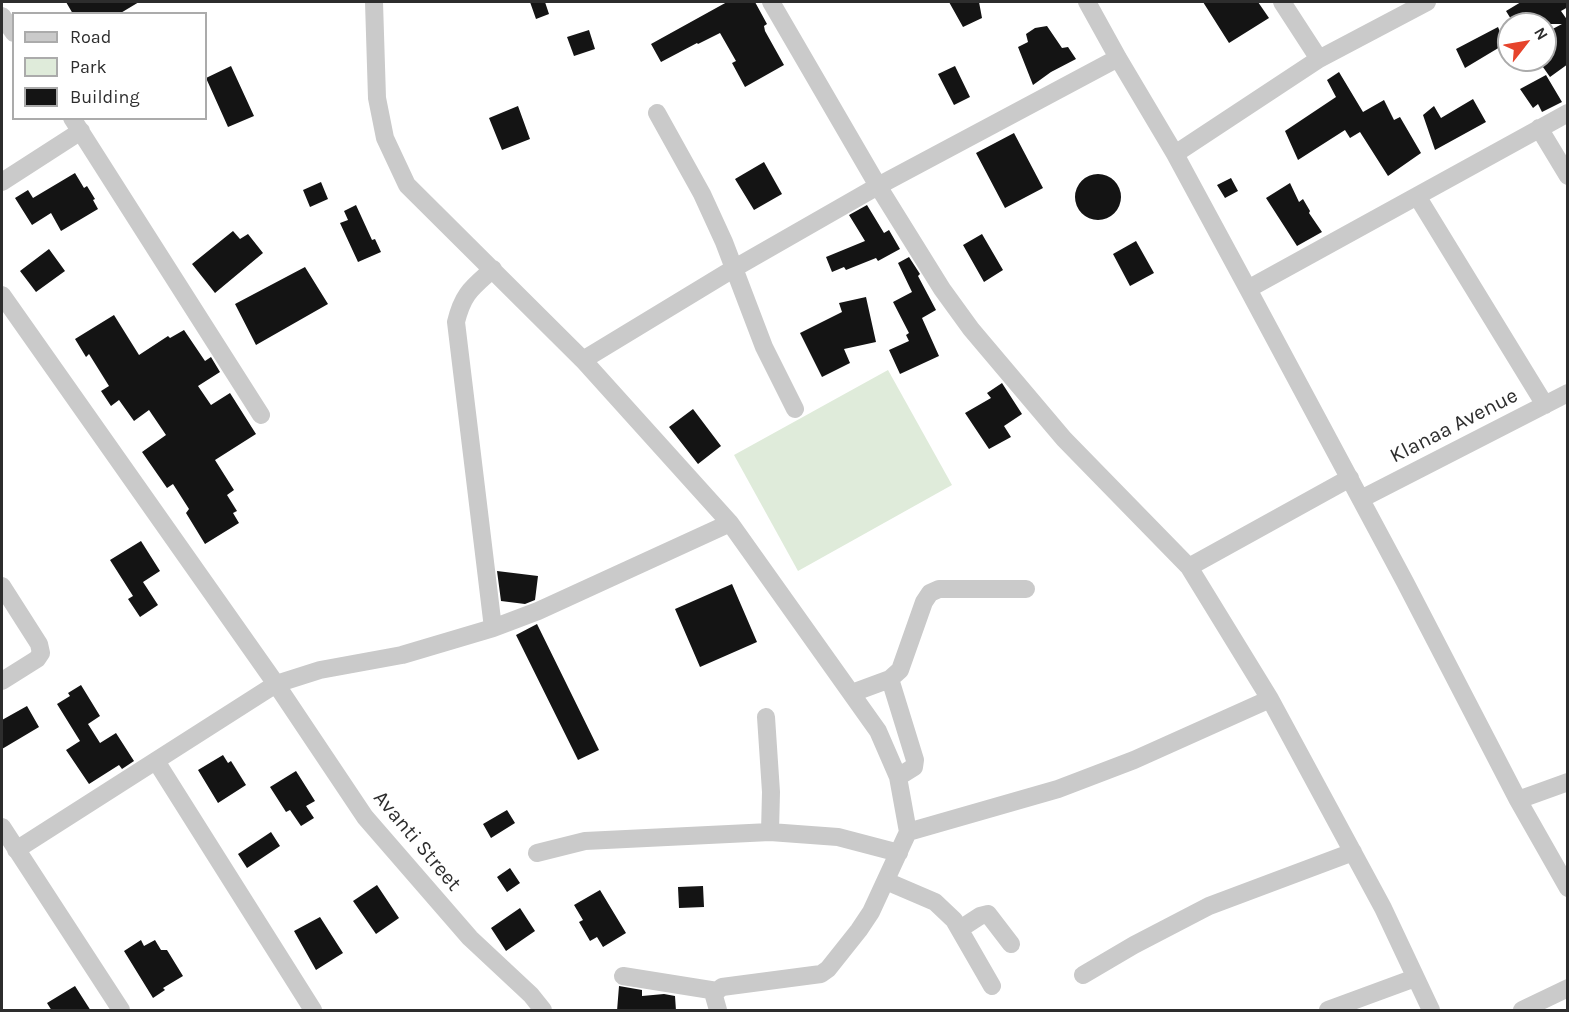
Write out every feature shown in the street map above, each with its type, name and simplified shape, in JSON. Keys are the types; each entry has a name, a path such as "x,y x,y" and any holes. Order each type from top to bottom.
{"street":[{"path":"374,2 377,98 385,138 407,185 583,360 730,524 878,731 898,777 908,832 871,912 859,930 828,969 813,976 722,987 714,996 718,1011"},
{"path":"771,2 878,186 942,289 986,347 1064,439 1189,567 1270,699 1383,908 1431,1011"},
{"path":"1088,2 1175,154 1350,478 1518,800 1568,888"},
{"path":"1282,2 1319,59"},
{"path":"1175,154 1319,59 1427,2"},
{"path":"2,16 12,30"},
{"path":"583,360 733,269 878,186 1118,58"},
{"path":"657,113 702,194 724,242 764,347 795,409"},
{"path":"1248,289 1568,114"},
{"path":"2,182 76,125 261,415"},
{"path":"1539,128 1568,176"},
{"path":"1417,196 1545,405"},
{"path":"493,269 466,293 456,322 493,628"},
{"name":"Avanti Street","path":"2,295 276,684 365,818 470,938 531,994 543,1011"},
{"name":"Klanaa Avenue","path":"1361,499 1568,393"},
{"path":"1189,567 1350,478"},
{"path":"16,849 276,684 320,670 402,655 493,628 538,611 730,524"},
{"path":"2,586 39,644 42,653 37,659 2,681"},
{"path":"852,693 890,679 900,670 924,602 930,594 939,589 1026,589"},
{"path":"890,679 915,760 914,767 898,777"},
{"path":"908,832 1058,789 1134,760 1270,699"},
{"path":"766,717 771,780 770,832"},
{"path":"156,761 313,1011"},
{"path":"1518,800 1568,782"},
{"path":"2,827 121,1011"},
{"path":"537,853 585,841 770,832 838,837 899,853"},
{"path":"1083,975 1209,906 1353,852"},
{"path":"886,881 935,902 960,928 992,986"},
{"path":"960,928 988,914 1011,944"},
{"path":"623,976 717,991"},
{"path":"1328,1011 1415,978"},
{"path":"1522,1011 1568,988"}],"green space":[{"path":"888,370 952,485 798,571 734,455"}],"building":[{"path":"66,2 139,2 122,12 72,12"},
{"path":"530,2 545,2 549,14 536,19"},
{"path":"727,2 755,2 767,24 764,26 765,31 784,65 745,87 732,63 736,61 720,33 661,62 651,44"},
{"path":"949,2 979,2 982,18 963,27"},
{"path":"1203,2 1258,2 1269,18 1229,43"},
{"path":"1521,2 1568,2 1568,7 1561,11 1568,21 1568,64 1557,72 1557,27 1562,24 1557,24 1557,12 1506,11"},
{"path":"1047,26 1062,48 1068,47 1076,59 1051,72 1033,85 1018,47 1028,42 1026,34 1035,28"},
{"path":"1497,28 1497,49 1465,68 1456,49"},
{"path":"589,30 595,49 574,56 567,37"},
{"path":"231,66 254,116 228,127 207,78"},
{"path":"955,66 970,97 954,105 938,74"},
{"path":"1339,72 1363,112 1384,100 1394,120 1400,117 1421,153 1388,176 1360,132 1350,138 1345,130 1298,160 1285,131 1336,97 1327,80"},
{"path":"1546,72 1557,72 1550,77"},
{"path":"1546,75 1562,102 1542,112 1538,104 1533,108 1520,89"},
{"path":"1473,99 1486,122 1435,150 1423,115 1434,106 1441,118"},
{"path":"518,106 530,139 502,150 489,118"},
{"path":"1014,133 1043,188 1005,208 976,153"},
{"path":"764,162 782,194 754,210 735,179"},
{"path":"75,173 84,188 87,186 98,209 61,231 51,213 32,225 15,198 28,190 33,198"},
{"path":"1098,174 1114,181 1121,197 1114,213 1098,220 1082,213 1075,197 1082,181"},
{"path":"1231,178 1238,191 1225,198 1217,185"},
{"path":"321,182 328,199 310,207 303,190"},
{"path":"1290,183 1299,202 1303,199 1322,232 1297,246 1266,198"},
{"path":"356,205 372,240 375,239 381,252 358,262 340,223 348,220 344,211"},
{"path":"867,205 884,233 889,230 900,249 878,261 876,258 846,270 844,267 832,272 826,257 865,241 849,215"},
{"path":"233,231 240,239 248,234 263,253 215,293 192,264"},
{"path":"982,234 1003,270 984,282 963,245"},
{"path":"1136,241 1154,273 1130,286 1113,254"},
{"path":"49,249 65,271 36,292 20,271"},
{"path":"909,257 920,274 918,276 936,310 922,318 939,356 900,374 889,350 909,341 906,335 909,333 893,302 912,292 898,263"},
{"path":"305,267 328,304 256,345 235,304"},
{"path":"866,297 876,342 844,349 850,363 822,377 800,333 842,312 839,303"},
{"path":"114,315 139,355 168,336 170,338 184,330 205,361 211,357 220,372 198,386 211,405 230,393 256,434 215,460 234,490 227,495 237,511 233,513 239,523 205,544 186,513 189,509 173,484 167,488 142,452 166,435 149,410 134,421 119,400 111,406 101,391 109,386 89,354 86,357 75,339"},
{"path":"1002,383 1022,414 1004,426 1011,437 989,449 965,413 991,398 987,393"},
{"path":"693,409 721,446 698,464 669,427"},
{"path":"141,541 160,571 143,582 158,605 140,617 128,599 133,596 110,560"},
{"path":"497,571 538,576 535,600 525,604 501,601"},
{"path":"732,584 757,642 700,667 675,609"},
{"path":"537,624 599,750 578,760 516,635"},
{"path":"81,685 100,716 88,724 100,743 116,733 134,761 122,769 119,765 89,784 66,750 80,741 57,704"},
{"path":"27,706 39,727 2,749 2,720"},
{"path":"223,755 228,763 231,761 246,785 218,803 198,770"},
{"path":"296,771 315,801 306,806 314,818 301,826 290,810 286,812 270,787"},
{"path":"507,810 515,823 491,838 483,824"},
{"path":"271,832 280,846 247,868 238,854"},
{"path":"510,868 520,883 507,892 497,877"},
{"path":"377,885 399,918 376,934 353,901"},
{"path":"703,886 704,907 679,908 678,887"},
{"path":"600,890 626,933 603,947 597,937 590,941 579,922 583,920 574,905"},
{"path":"520,908 535,931 506,951 491,928"},
{"path":"320,917 343,953 316,970 294,931"},
{"path":"141,940 144,946 155,940 161,950 167,950 183,976 163,988 165,990 153,998 124,951"},
{"path":"75,986 91,1011 52,1011 47,1003"},
{"path":"619,986 642,990 642,996 664,994 675,996 676,1011 617,1011"}]}
